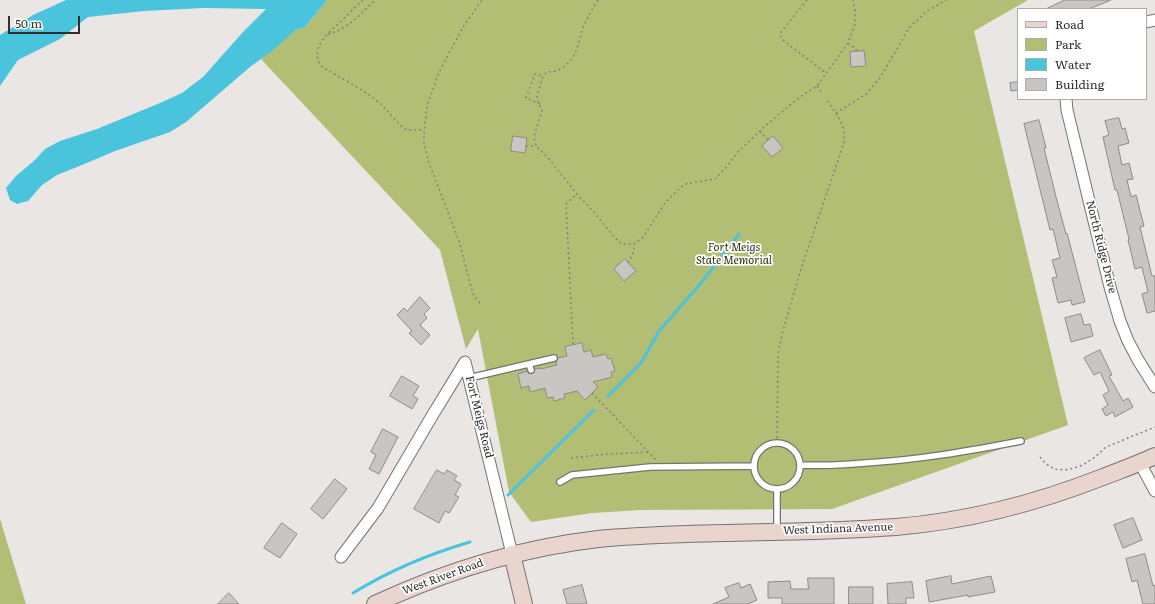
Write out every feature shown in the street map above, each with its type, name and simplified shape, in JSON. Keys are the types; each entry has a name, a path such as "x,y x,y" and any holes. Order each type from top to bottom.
{"main road":[{"name":"West Indiana Avenue","path":"512,554 599,539 656,535 897,527 936,522 1015,506 1068,490 1155,456"},
{"name":"West River Road","path":"375,604 434,578 512,554"},
{"name":"Fort Meigs Road","path":"512,554 524,604"}],"street":[{"name":"North Ridge Drive","path":"1066,100 1067,110 1110,287 1120,321 1138,360 1155,387"},
{"name":"Fort Meigs Road","path":"341,558 378,508 465,362 512,554"},
{"path":"1140,463 1155,491"}],"lane":[{"path":"469,378 554,358"},
{"path":"529,364 531,370"},
{"path":"801,465 824,466 896,461 963,452 1020,441"},
{"path":"777,443 790,447 799,458 801,465 797,479 785,488 777,490 764,486 758,480 755,474 754,466 758,453 763,448 770,444 777,443"},
{"path":"560,482 572,475 650,467 754,466"},
{"path":"777,490 777,532"}],"path":[{"path":"363,0 326,35 317,50 318,62 321,66 374,99 407,130 424,130"},
{"path":"326,35 341,30 353,22 375,0"},
{"path":"480,303 473,294 459,241 429,163 424,142 424,130 427,106 439,72 475,8 482,0"},
{"path":"598,0 587,18 577,48 569,63 556,72 548,72 543,76 537,96 542,110 534,137 536,146 550,159 577,194 622,244 634,244 643,237 672,195 685,184 715,179 738,152 760,131 800,97 817,86 848,43 855,24 853,0"},
{"path":"807,0 780,35 784,41 826,73"},
{"path":"836,113 866,94 880,78 909,28 927,12 946,0"},
{"path":"848,43 858,51"},
{"path":"540,104 526,98 535,74 543,76"},
{"path":"817,86 823,94"},
{"path":"777,443 778,354 783,330 801,269 844,143 844,130 836,113 826,98"},
{"path":"760,131 767,139 770,139"},
{"path":"526,146 536,146"},
{"path":"573,344 566,204 577,194"},
{"path":"628,262 634,251 634,244"},
{"path":"592,393 663,467"},
{"path":"1040,457 1045,463 1054,469 1065,470 1074,468 1083,465 1106,447 1155,426"},
{"path":"571,458 649,452"}],"green space":[{"name":"Fort Meigs State Memorial","path":"327,0 1028,0 974,31 1068,425 832,509 641,510 592,513 531,522 509,492 478,329 466,349 440,250 261,59 296,30 305,27"},
{"path":"0,519 26,604 0,604"}],"water":[{"path":"66,0 327,0 305,27 296,30 186,122 170,132 115,151 57,175 42,185 28,201 17,204 10,200 6,188 16,176 35,160 45,149 60,141 97,129 182,93 203,77 243,32 266,9 204,8 144,11 88,17 60,39 18,60 0,86 0,35 33,15"}],"building":[{"path":"1065,0 1111,0 1091,8 1048,8"},
{"path":"864,51 866,66 851,67 850,52"},
{"path":"1017,82 1017,90 1011,91 1010,83"},
{"path":"1119,118 1122,129 1125,128 1129,143 1118,146 1122,165 1129,163 1133,179 1127,180 1131,197 1136,195 1144,226 1140,227 1152,276 1155,276 1155,311 1147,313 1142,294 1148,292 1142,267 1135,269 1129,239 1117,190 1115,190 1103,137 1109,135 1105,121"},
{"path":"1039,120 1056,197 1085,302 1072,305 1071,300 1058,303 1052,278 1057,277 1052,260 1060,258 1053,229 1050,230 1024,124"},
{"path":"513,136 527,138 525,153 511,151"},
{"path":"773,136 783,148 772,157 762,146"},
{"path":"625,259 636,271 624,281 614,269"},
{"path":"420,297 430,308 424,314 427,318 420,325 430,335 421,345 409,333 412,331 397,315 404,308 407,311"},
{"path":"1081,314 1084,325 1090,324 1093,336 1071,342 1065,318"},
{"path":"582,343 584,352 591,350 593,357 606,354 608,359 611,358 615,371 611,372 612,377 593,382 598,387 585,400 577,391 564,394 565,398 554,401 553,397 547,398 545,388 530,392 529,386 521,388 518,374 527,371 528,373 532,374 535,369 557,365 556,361 558,358 567,356 565,347"},
{"path":"1100,350 1112,375 1109,376 1123,401 1128,398 1133,407 1115,417 1113,412 1106,416 1102,409 1108,405 1103,395 1109,391 1100,372 1094,375 1084,358"},
{"path":"402,376 419,386 413,396 418,399 412,409 390,396"},
{"path":"383,429 398,437 379,474 369,469 376,455 371,452"},
{"path":"437,470 444,474 447,470 457,476 454,480 461,484 455,495 459,497 449,513 445,511 439,523 414,509"},
{"path":"335,479 347,489 323,519 311,509"},
{"path":"1133,518 1142,540 1123,548 1114,525"},
{"path":"282,523 297,534 280,558 264,548"},
{"path":"1145,554 1153,586 1155,585 1155,604 1143,604 1137,580 1132,582 1126,559"},
{"path":"951,576 952,584 991,576 995,592 929,602 926,581"},
{"path":"808,578 834,578 834,604 782,604 782,598 768,598 768,582 790,581 791,589 808,589"},
{"path":"912,582 914,598 906,598 906,604 888,604 887,584"},
{"path":"739,583 741,588 750,584 757,600 748,604 713,604 729,597 725,588"},
{"path":"582,585 587,604 567,604 563,590"},
{"path":"849,587 873,587 873,604 849,604"},
{"path":"229,593 239,604 218,604"}],"waterway":[{"path":"608,396 641,363 659,331 701,283 739,234"},
{"path":"508,495 594,410"},
{"path":"353,593 381,577 410,564 439,552 470,542"}]}
